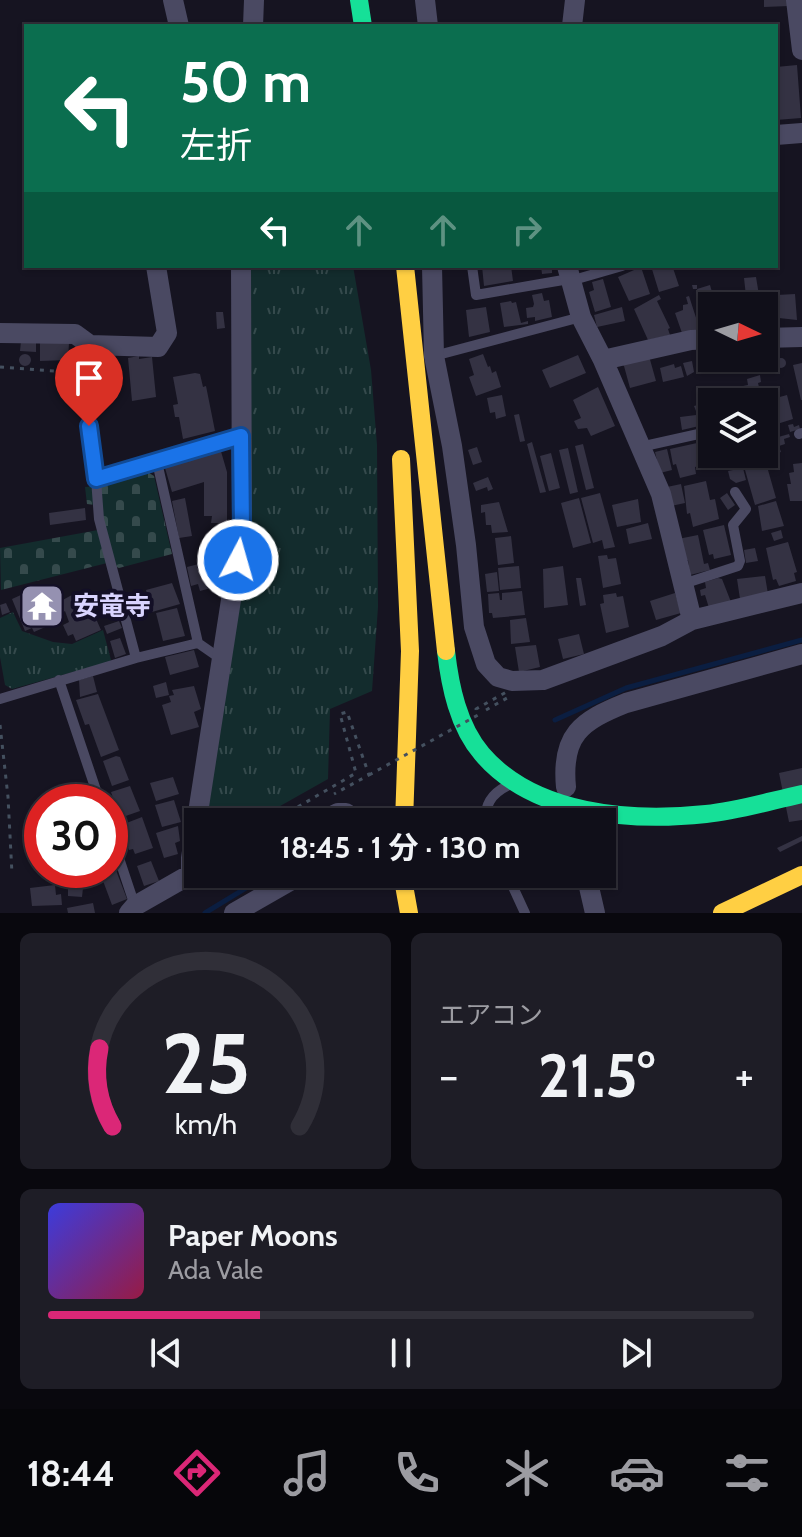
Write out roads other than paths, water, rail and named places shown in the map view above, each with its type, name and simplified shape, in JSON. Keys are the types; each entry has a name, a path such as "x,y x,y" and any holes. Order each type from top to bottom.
{"highway":[{"path":"359,0 363,24"},
{"path":"405,268 449,677 458,709 483,756 514,782 547,800 627,814 706,814 802,794"},
{"path":"400,447 410,651 404,808"},
{"path":"722,913 802,875"},
{"path":"405,888 409,913"}],"street":[{"path":"173,0 179,24"},
{"path":"253,24 254,0"},
{"path":"425,0 428,24"},
{"path":"572,24 575,0"},
{"path":"796,0 802,50"},
{"path":"778,135 802,133"},
{"path":"0,333 75,334 90,345 158,347 167,333 156,268"},
{"path":"199,808 242,529 241,268"},
{"path":"432,268 434,356 452,446 474,627 486,664 498,677 512,681 543,680 662,636 692,620 802,593"},
{"path":"569,276 581,317 661,494 692,620"},
{"path":"778,338 802,337"},
{"path":"603,360 698,340"},
{"path":"566,787 566,751 572,736 603,712 802,654"},
{"path":"132,910 184,878"},
{"path":"234,913 278,888"},
{"path":"589,888 595,913"}],"lane":[{"path":"472,268 476,295 611,268"},
{"path":"434,356 581,317"},
{"path":"81,339 81,373 99,519 136,658"},
{"path":"640,447 698,434"},
{"path":"96,479 241,436"},
{"path":"157,462 198,643 223,661"},
{"path":"683,584 738,566 740,561 733,525 746,509 735,492"},
{"path":"0,699 136,658 198,643"},
{"path":"59,680 94,784"},
{"path":"486,808 499,790 514,782"},
{"path":"126,888 132,910"},
{"path":"513,888 525,913"}],"waterway":[{"path":"555,720 626,688 802,640"},
{"path":"205,913 246,888"}],"place":[{"name":"安竜寺","path":"42,606"}]}
